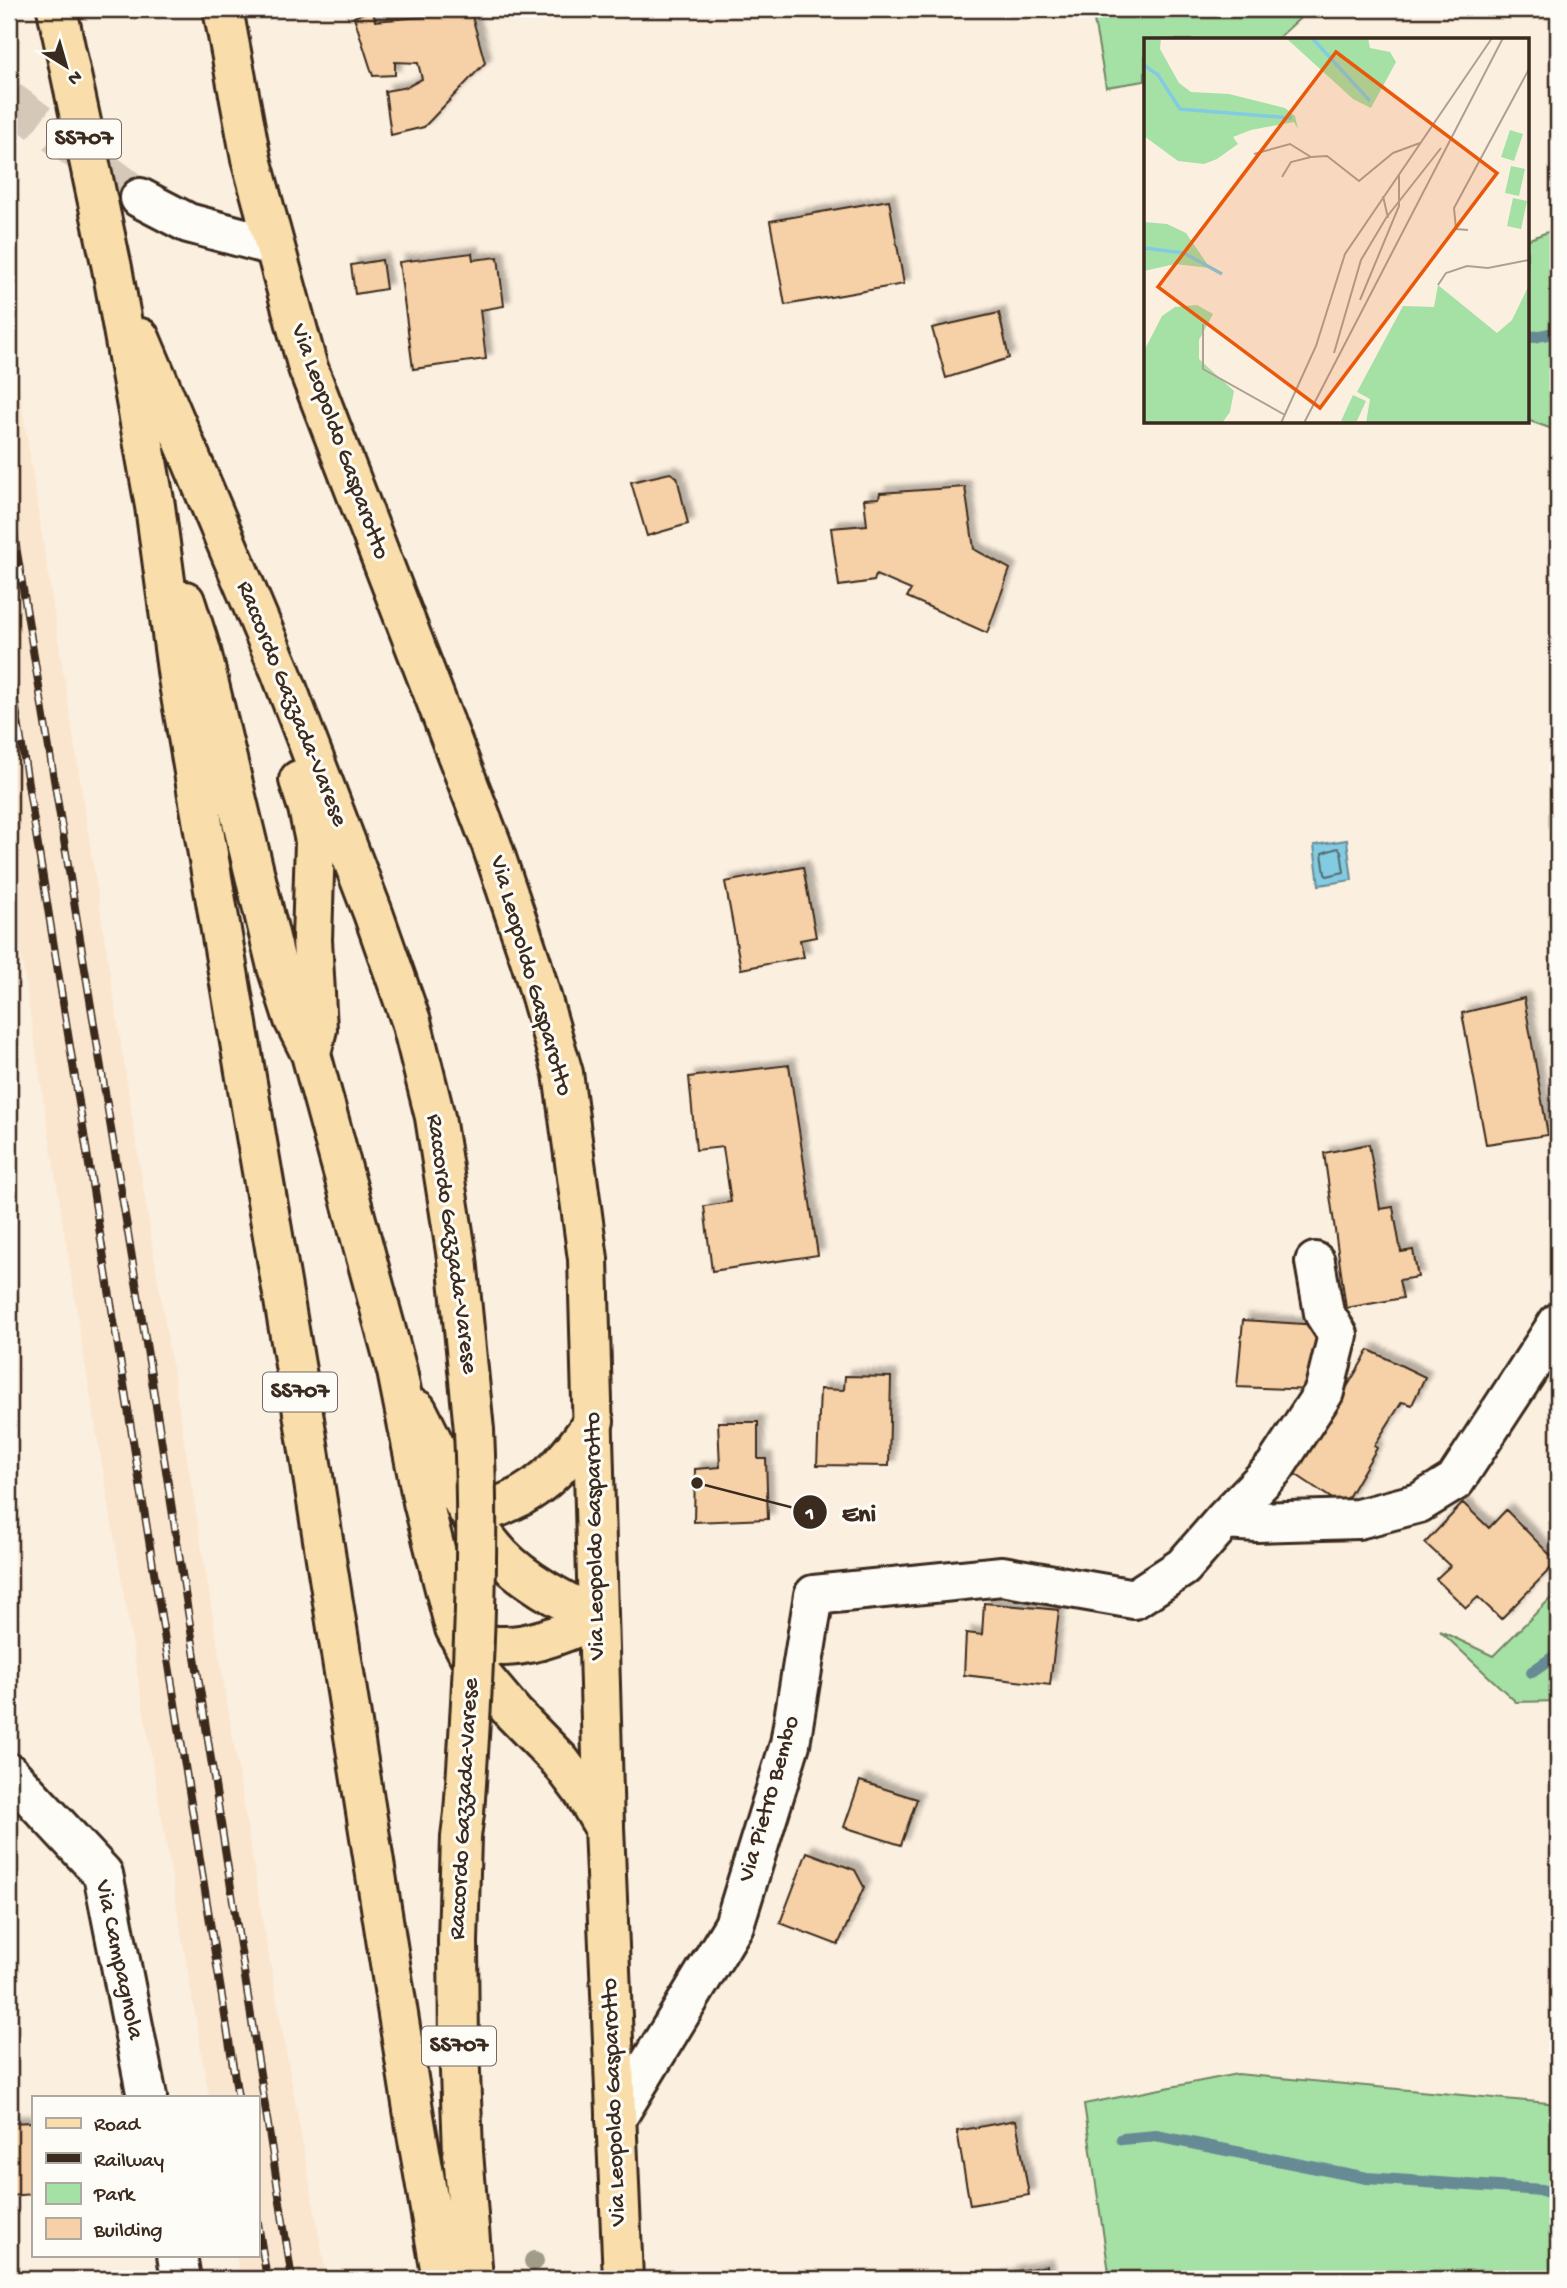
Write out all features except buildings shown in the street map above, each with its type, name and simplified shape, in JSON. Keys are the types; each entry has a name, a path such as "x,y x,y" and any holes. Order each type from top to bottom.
{"main road":[{"name":"Raccordo Gazzada-Varese","path":"57,9 112,268 155,506 178,678 301,1400 442,2279"},
{"name":"Via Leopoldo Gasparotto","path":"223,9 251,159 308,368 491,843 531,962 563,1073 588,1259 597,1618 622,2279"},
{"name":"Raccordo Gazzada-Varese","path":"112,268 280,670 373,913 411,1021 435,1117 456,1245 469,1358 477,1487 477,1587 461,1837 458,1942 463,2152 473,2279"},
{"path":"178,430 234,601 308,808 315,841 312,940 317,1029 311,1054"},
{"path":"155,506 201,651 277,967 294,1020 311,1054 397,1371 423,1502 455,1628 477,1670 514,1714 560,1761 584,1793 604,1827"},
{"path":"397,1371 467,1508 502,1556 551,1593 597,1618"},
{"path":"467,1508 495,1508 521,1497 562,1464 594,1421"},
{"path":"455,1628 481,1643 505,1645 540,1641 597,1618"}],"street":[{"path":"140,198 188,223 274,246"},
{"name":"Via Pietro Bembo","path":"616,2119 734,1925 790,1744 814,1595 1002,1576 1134,1599 1183,1567 1276,1467 1324,1392 1338,1335 1324,1313 1315,1262"},
{"path":"1224,1520 1257,1522 1358,1519 1419,1503 1455,1481 1558,1323"},
{"name":"Via Campagnola","path":"9,1773 103,1874 147,2096"},
{"path":"177,2256 181,2279"}],"shaded area":[{"path":"9,322 150,1231 262,1917 327,2279 240,2279 236,2256 259,2256 259,2096 209,2096 83,1352 9,878"}],"green space":[{"path":"1092,9 1310,9 1278,38 1144,38 1144,81 1106,87"},
{"path":"1558,228 1558,431 1528,420 1528,240"},
{"path":"1558,1591 1558,1701 1516,1702 1440,1631 1493,1656"},
{"path":"1237,2074 1558,2104 1558,2279 1110,2279 1084,2104"}],"water":[{"path":"1347,840 1352,880 1319,885 1314,845"}],"waterway":[{"path":"1528,336 1558,332"},
{"path":"1532,1672 1558,1654"},
{"path":"1122,2139 1156,2136 1367,2178 1542,2190 1558,2195"}],"tunnel":[{"path":"9,100 140,198"}],"railway":[{"path":"9,503 150,1368 292,2279"},
{"path":"9,665 238,2096"},
{"path":"259,2229 267,2279"}],"place":[{"name":"Eni","path":"697,1483"}]}
